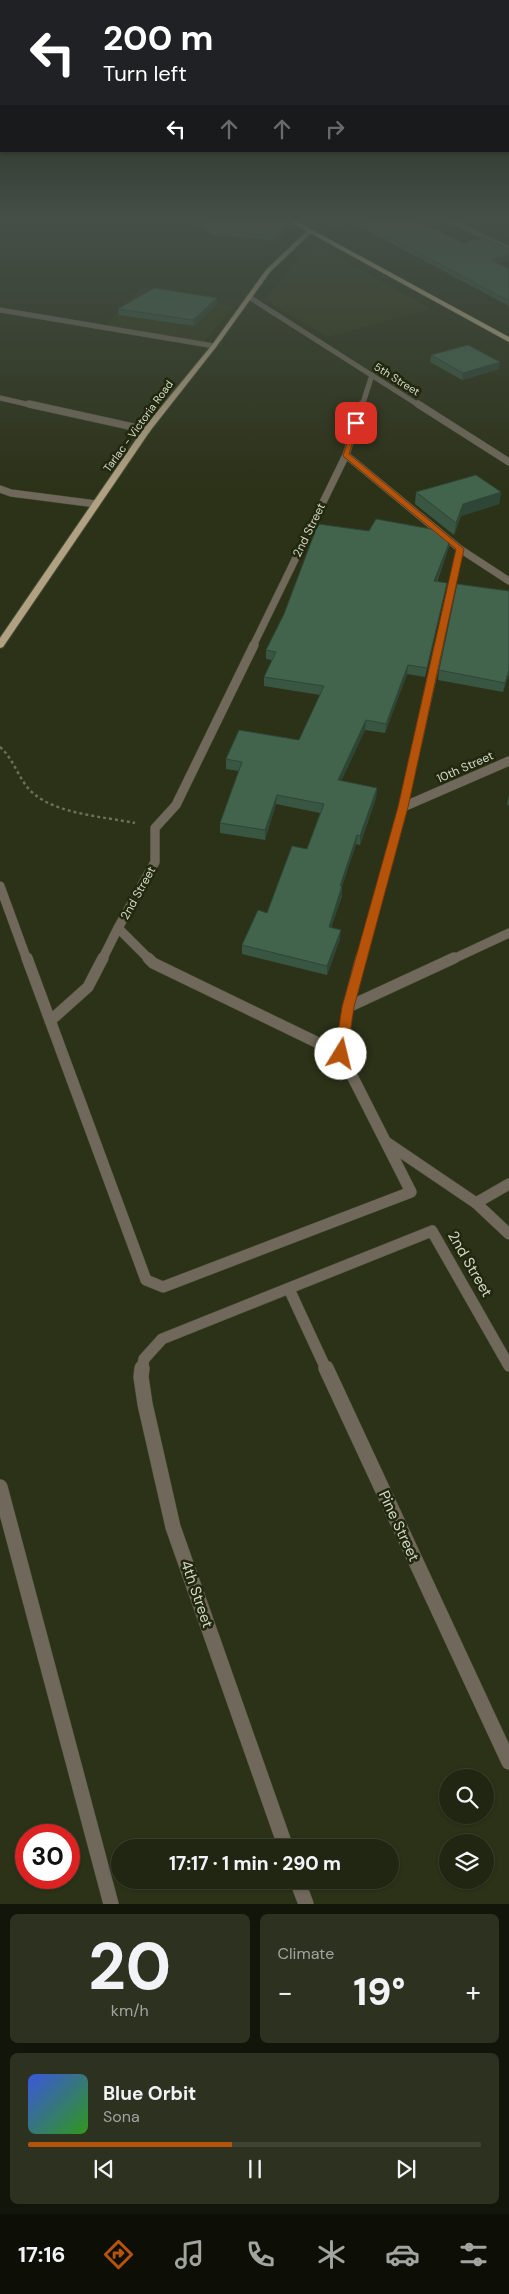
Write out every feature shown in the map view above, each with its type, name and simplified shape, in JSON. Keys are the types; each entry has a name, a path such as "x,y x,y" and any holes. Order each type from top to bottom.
{"highway":[{"path":"453,310 509,340"}],"main road":[{"name":"Tarlac - Victoria Road","path":"0,645 147,430 214,346 240,310"}],"street":[{"path":"0,310 214,346"},
{"name":"5th Street","path":"269,310 509,462"},
{"name":"2nd Street","path":"341,1054 153,963 118,928 155,862 155,828 176,806 346,455 372,375"},
{"path":"0,398 147,430"},
{"path":"346,455 460,549 509,581"},
{"path":"0,489 10,493 96,504"},
{"path":"0,886 146,1280 163,1287 411,1192 341,1054 348,1007 403,807 460,549"},
{"name":"10th Street","path":"403,807 509,761"},
{"path":"50,1021 88,987 118,928"},
{"path":"348,1007 509,933"},
{"path":"385,1140 476,1203 509,1234"},
{"path":"476,1203 509,1184"},
{"name":"2nd Street","path":"288,1289 432,1231 509,1366"},
{"name":"4th Street","path":"283,1839 173,1527 144,1404 141,1378 144,1359 162,1339 288,1289"},
{"name":"Pine Street","path":"288,1289 509,1762"},
{"path":"0,1488 111,1904"},
{"path":"300,1889 306,1904"}],"path":[{"path":"0,747 10,754 33,793 51,804 155,828"}],"shaded area":[{"path":"120,310 231,310 203,343 105,326"},
{"path":"282,310 428,310 328,337"}],"building":[{"path":"124,310 204,310 193,320"},
{"path":"468,345 500,362 463,373 431,355"},
{"path":"476,475 501,492 463,504 456,523 416,492"},
{"path":"376,519 442,531 451,538 434,581 447,583 427,668 408,665 386,724 366,720 338,780 377,788 360,836 357,835 340,886 342,886 329,927 341,930 327,966 242,945 258,910 267,913 292,846 307,849 324,804 277,795 265,830 220,823 242,762 226,759 239,730 299,740 324,686 264,677 276,652 266,650 284,614 318,524 369,531"},
{"path":"457,584 509,591 509,670 505,683 439,670"}],"route":[{"path":"341,1054 348,1007 403,807 460,549 346,455 356,423"}]}
